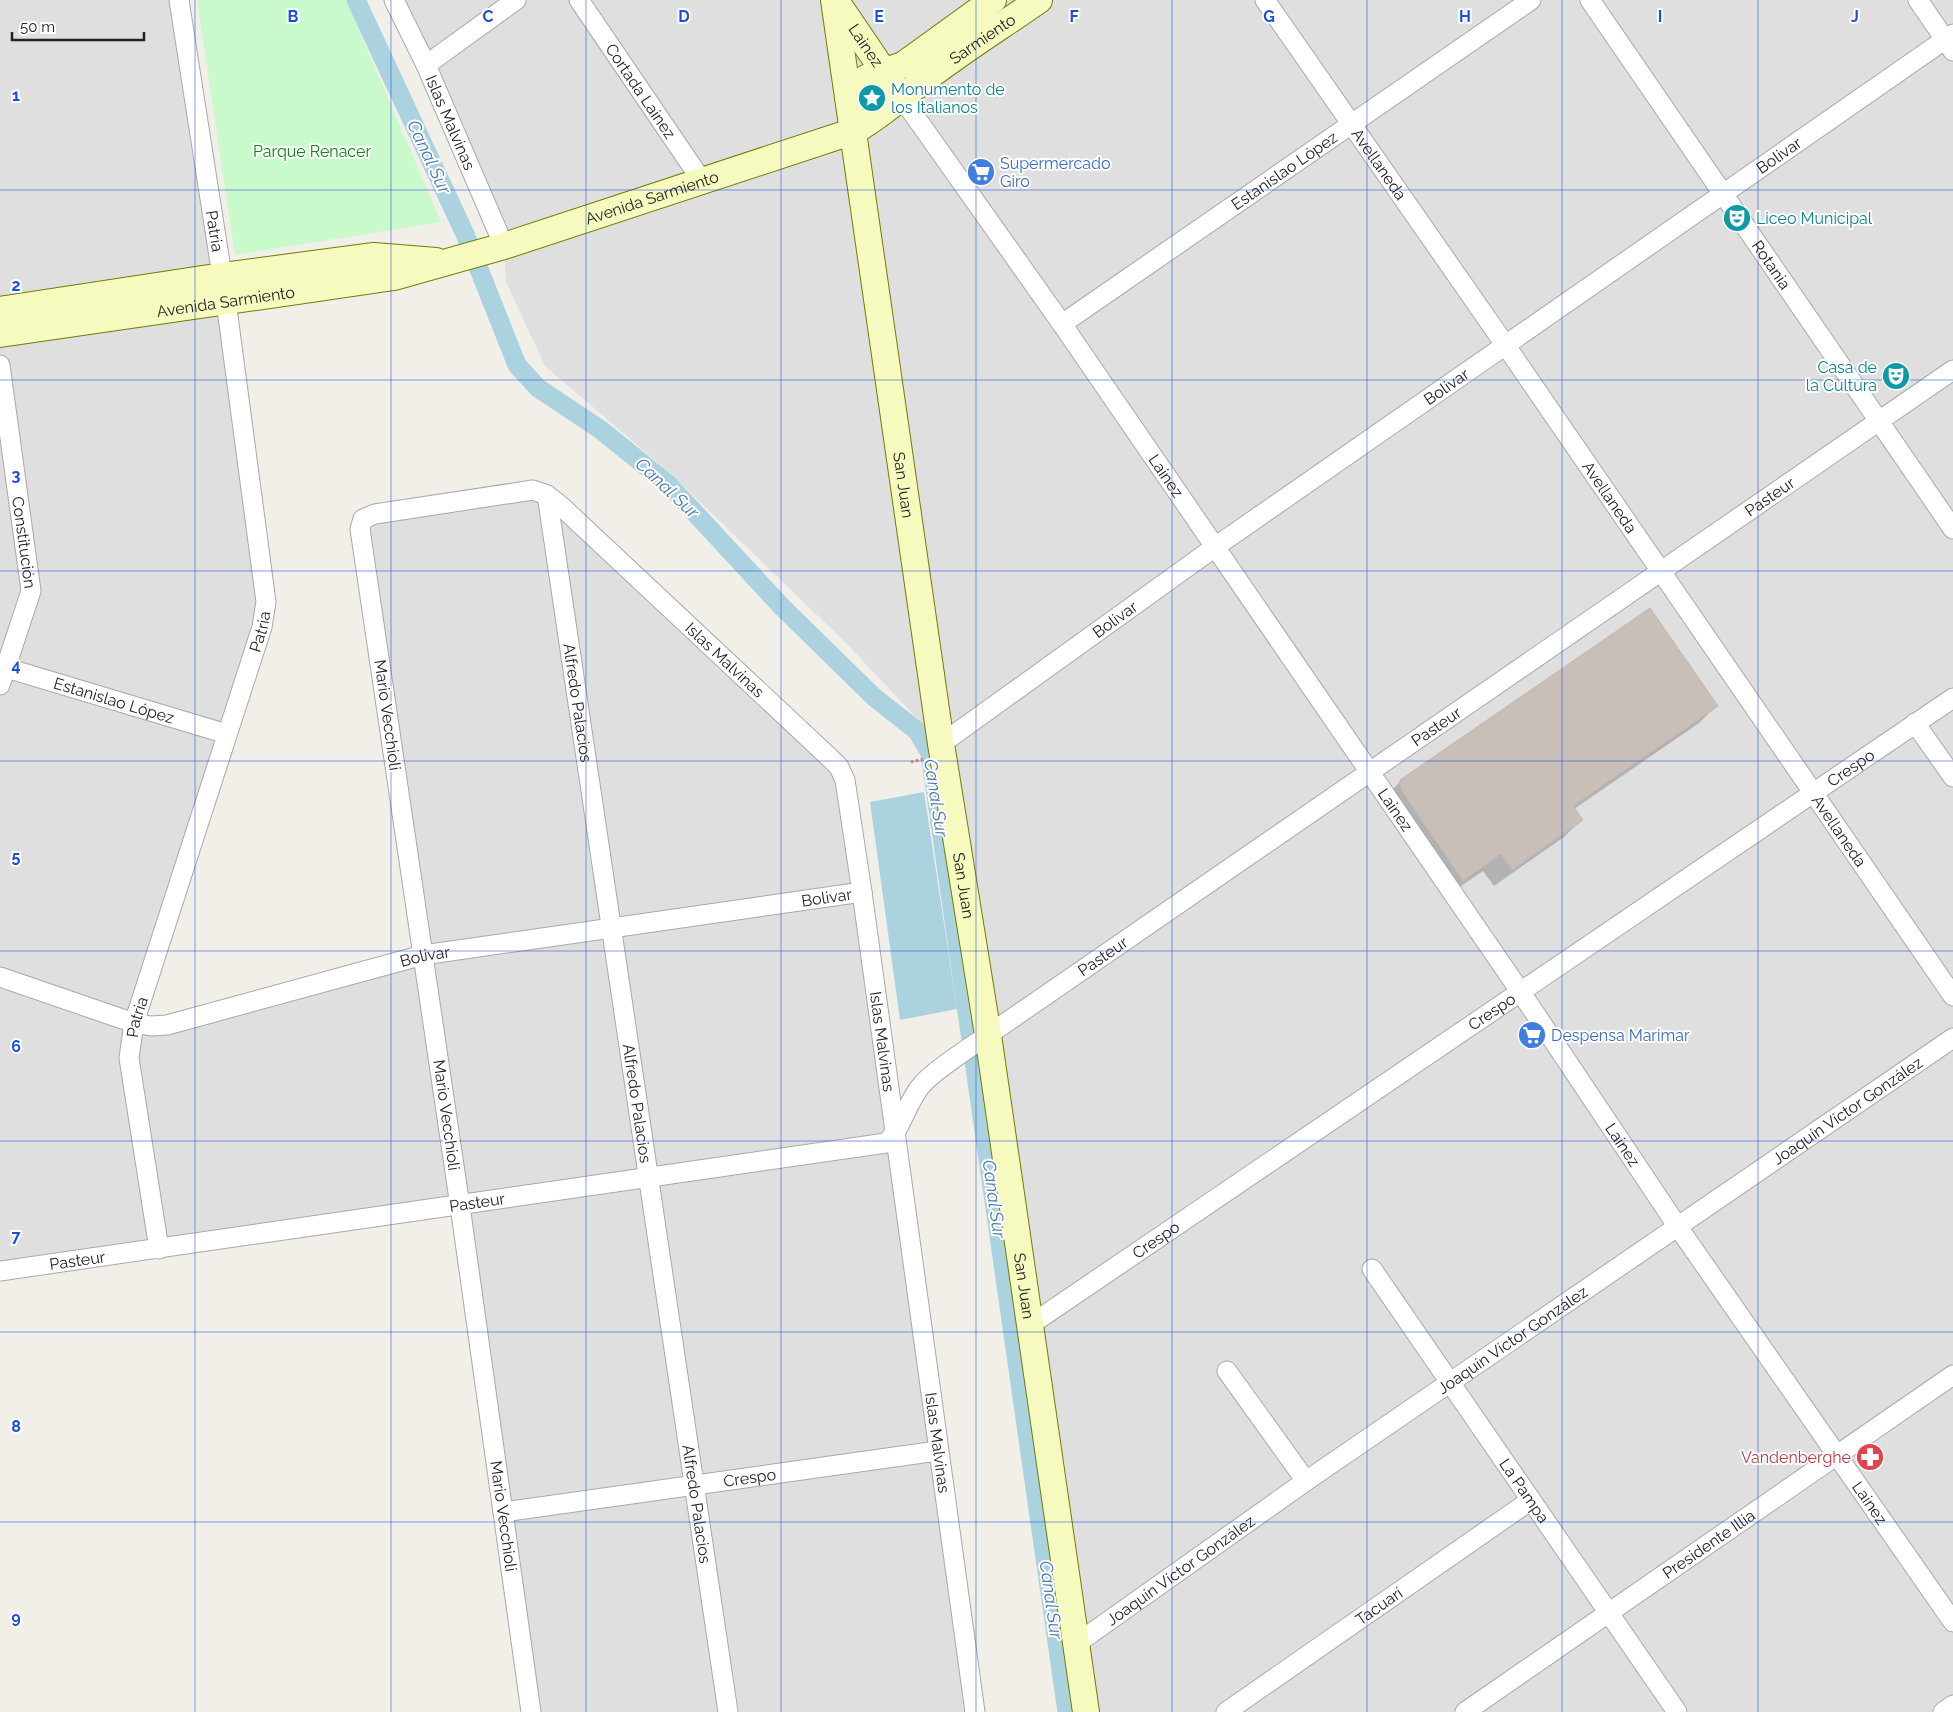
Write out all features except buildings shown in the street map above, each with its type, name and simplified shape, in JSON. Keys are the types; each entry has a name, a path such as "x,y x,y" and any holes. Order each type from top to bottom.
{"street":[{"name":"Patria","path":"159,1248 129,1058 134,1023 262,627 266,602 224,288 179,0"},
{"name":"Islas Malvinas","path":"394,0 426,65 499,248"},
{"path":"426,65 516,0"},
{"name":"Cortada Lainez","path":"579,0 702,181"},
{"name":"Lainez","path":"834,0 1216,547 1520,991 1678,1227 1838,1454 1953,1622"},
{"name":"San Juan","path":"834,0 941,744 988,1035 1086,1712"},
{"name":"Sarmiento","path":"848,96 858,83 868,77 903,65 994,0"},
{"name":"Sarmiento","path":"854,131 868,124 918,84 1039,0"},
{"name":"Avellaneda","path":"1264,0 1506,346 1953,996"},
{"name":"Estanislao López","path":"1062,324 1531,0"},
{"name":"Rotania","path":"1590,0 1953,529"},
{"path":"1918,0 1950,41"},
{"name":"Bolivar","path":"941,744 1216,547 1950,41"},
{"name":"Avenida Sarmiento","path":"0,310 224,288 394,277 499,248 854,131"},
{"name":"Avenida Sarmiento","path":"0,334 224,288"},
{"name":"Constitución","path":"0,364 31,591 2,673"},
{"name":"Pasteur","path":"0,1271 886,1143 895,1135 909,1101 928,1080 988,1035 1953,370"},
{"name":"Mario Vecchioli","path":"531,1712 424,955 360,530 363,519 375,514 533,490 547,495"},
{"name":"Islas Malvinas","path":"547,495 839,768 845,780 974,1712"},
{"name":"Alfredo Palacios","path":"547,495 613,928 728,1712"},
{"name":"Estanislao López","path":"2,673 227,734"},
{"name":"Crespo","path":"1030,1325 1953,698"},
{"path":"1915,723 1953,777"},
{"name":"Bolivar","path":"0,977 134,1023 151,1026 167,1025 424,955 862,892"},
{"name":"Joaquín Víctor González","path":"1076,1644 1306,1481 1953,1038"},
{"path":"887,1073 907,1085 928,1080"},
{"name":"La Pampa","path":"1372,1269 1677,1712"},
{"path":"1227,1372 1306,1481"},
{"name":"Presidente Illia","path":"1465,1712 1953,1374"},
{"name":"Crespo","path":"503,1512 937,1451"},
{"name":"Tacuarí","path":"1226,1712 1531,1500"},
{"path":"1943,1712 1953,1705"}],"shaded area":[{"path":"0,0 179,0 266,602 134,1023 151,1026 423,955 363,519 533,490 839,767 975,1712 531,1712 460,1206 0,1271"},
{"path":"394,0 1953,0 1953,1712 1086,1712 941,744 846,643 671,474 545,366 506,282 504,246"}],"green space":[{"name":"Parque Renacer","path":"197,0 346,0 441,222 235,255"}],"water":[{"path":"924,792 957,1009 900,1020 870,802"}],"waterway":[{"name":"Canal Sur","path":"356,0 465,234 517,365 538,388 601,430 669,485 782,607 874,697 917,731 930,753 1067,1712"}],"place":[{"name":"Monumento de los Italianos","path":"872,98"},
{"name":"Supermercado Giro","path":"981,172"},
{"name":"Liceo Municipal","path":"1737,218"},
{"name":"Casa de la Cultura","path":"1896,376"},
{"name":"Despensa Marimar","path":"1532,1035"},
{"name":"Vandenberghe","path":"1870,1457"}]}
